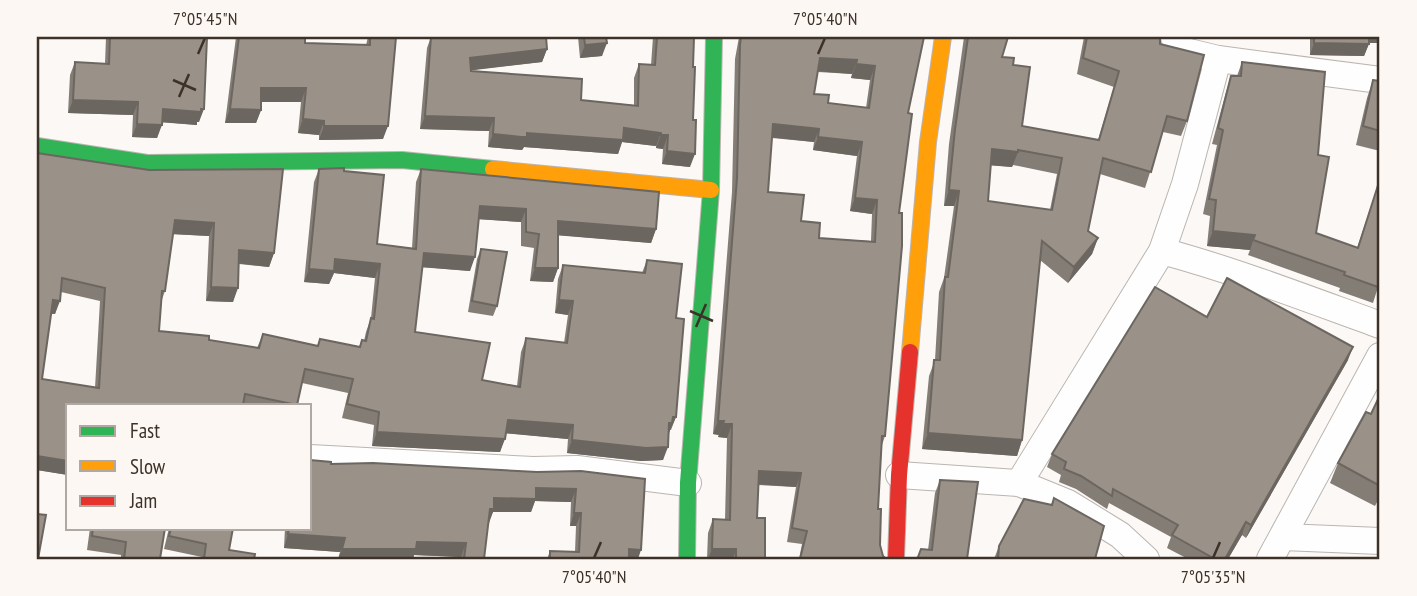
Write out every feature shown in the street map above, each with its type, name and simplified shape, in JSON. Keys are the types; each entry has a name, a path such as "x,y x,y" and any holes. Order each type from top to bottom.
{"street":[{"path":"687,559 688,483 711,190 714,37"},
{"path":"896,559 899,475 928,142 943,37"},
{"path":"1174,37 1177,45 1185,51 1218,59 1380,80"},
{"path":"1019,483 1162,251 1185,184 1218,59"},
{"path":"37,146 147,163 402,160 711,190"},
{"path":"1162,251 1278,288 1380,325"},
{"path":"1277,548 1380,356"},
{"path":"312,458 533,470 577,469 688,483"},
{"path":"899,475 1019,483 1068,503 1119,535 1146,559"},
{"path":"1277,548 1380,541"}],"building":[{"path":"110,37 207,37 204,109 201,109 201,112 163,109 162,125 137,124 138,102 73,100 75,62 109,64"},
{"path":"239,37 305,37 305,43 370,45 370,37 396,37 388,126 324,126 324,121 303,119 306,88 261,88 261,110 230,109"},
{"path":"431,37 546,37 547,49 470,58 471,71 582,79 581,100 638,106 639,64 655,65 657,37 694,37 695,154 667,151 668,135 661,133 624,128 623,140 527,133 527,137 521,137 493,134 494,118 425,116"},
{"path":"584,37 606,37 607,43 585,45"},
{"path":"741,37 924,37 908,113 912,114 899,213 902,213 902,246 885,436 882,436 878,509 881,509 880,545 886,559 800,559 807,531 792,528 801,473 759,471 757,518 765,518 765,559 736,559 736,549 712,549 713,519 730,520 732,424 718,421 737,178","holes":["820,58 857,60 856,64 875,66 869,108 828,103 829,95 814,94","773,124 819,129 818,137 862,142 855,198 877,200 875,242 819,238 820,223 801,221 804,195 768,192"]},
{"path":"968,37 1008,37 1002,57 1014,58 1013,65 1030,67 1022,126 1099,140 1119,71 1083,58 1087,37 1160,37 1160,44 1204,55 1187,121 1167,116 1151,172 1103,158 1088,231 1098,238 1074,267 1042,241 1022,440 928,433 934,360 940,360 945,277 948,277 959,191 949,190","holes":["992,149 1062,158 1052,210 988,201"]},
{"path":"1314,37 1369,37 1369,44 1314,43"},
{"path":"1242,62 1325,72 1318,155 1329,157 1316,233 1358,248 1380,179 1378,287 1344,275 1345,272 1253,240 1255,235 1213,231 1216,200 1209,199 1223,130 1218,128 1231,76 1241,76"},
{"path":"1373,80 1380,81 1380,131 1363,126"},
{"path":"37,153 149,170 283,169 274,253 239,250 238,288 211,287 214,223 175,220 165,291 162,291 159,331 209,336 209,340 259,348 263,334 318,346 320,339 360,347 362,340 366,341 371,318 374,319 380,264 335,259 334,271 309,269 319,169 344,168 344,171 384,175 377,244 416,249 421,169 659,192 656,229 558,221 558,268 535,268 539,234 526,232 526,209 480,206 475,257 424,253 415,332 490,343 482,380 520,387 526,338 567,343 573,301 559,300 563,265 645,273 647,260 682,264 676,318 684,319 676,417 669,423 668,447 646,448 572,440 573,425 508,420 505,439 377,432 379,412 347,404 353,379 305,369 297,404 245,394 243,404 66,404 66,461 37,456","holes":["62,278 105,288 99,388 42,379 53,300 60,301"]},
{"path":"481,249 507,252 497,306 472,301"},
{"path":"1227,278 1353,347 1251,525 1246,522 1225,559 1215,559 1172,535 1178,525 1113,489 1112,496 1081,476 1064,469 1066,462 1052,454 1155,287 1207,317"},
{"path":"1380,395 1380,486 1338,463 1366,412 1371,414"},
{"path":"312,460 331,464 373,463 537,472 581,471 645,479 641,550 629,549 629,559 550,559 550,551 579,552 581,513 574,513 576,489 536,488 536,499 494,498 494,509 490,509 484,559 464,559 466,543 417,542 416,549 342,549 345,538 288,534 289,530 312,530"},
{"path":"940,480 978,482 967,559 916,559 921,549 932,550"},
{"path":"1054,498 1104,526 1095,559 998,559 999,546 1024,499 1052,505"},
{"path":"37,514 46,515 38,559 37,559"},
{"path":"93,530 165,530 160,559 124,559 126,542 92,536"},
{"path":"170,530 233,530 229,550 255,554 254,559 204,559 206,544 169,536"}],"traffic: fast":[{"path":"687,559 688,483 711,190 714,37"},
{"path":"37,146 147,163 402,160 493,169"}],"traffic: slow":[{"path":"910,352 928,142 943,37"},
{"path":"493,169 711,190"}],"traffic: jam":[{"path":"896,559 899,475 910,352"}]}
